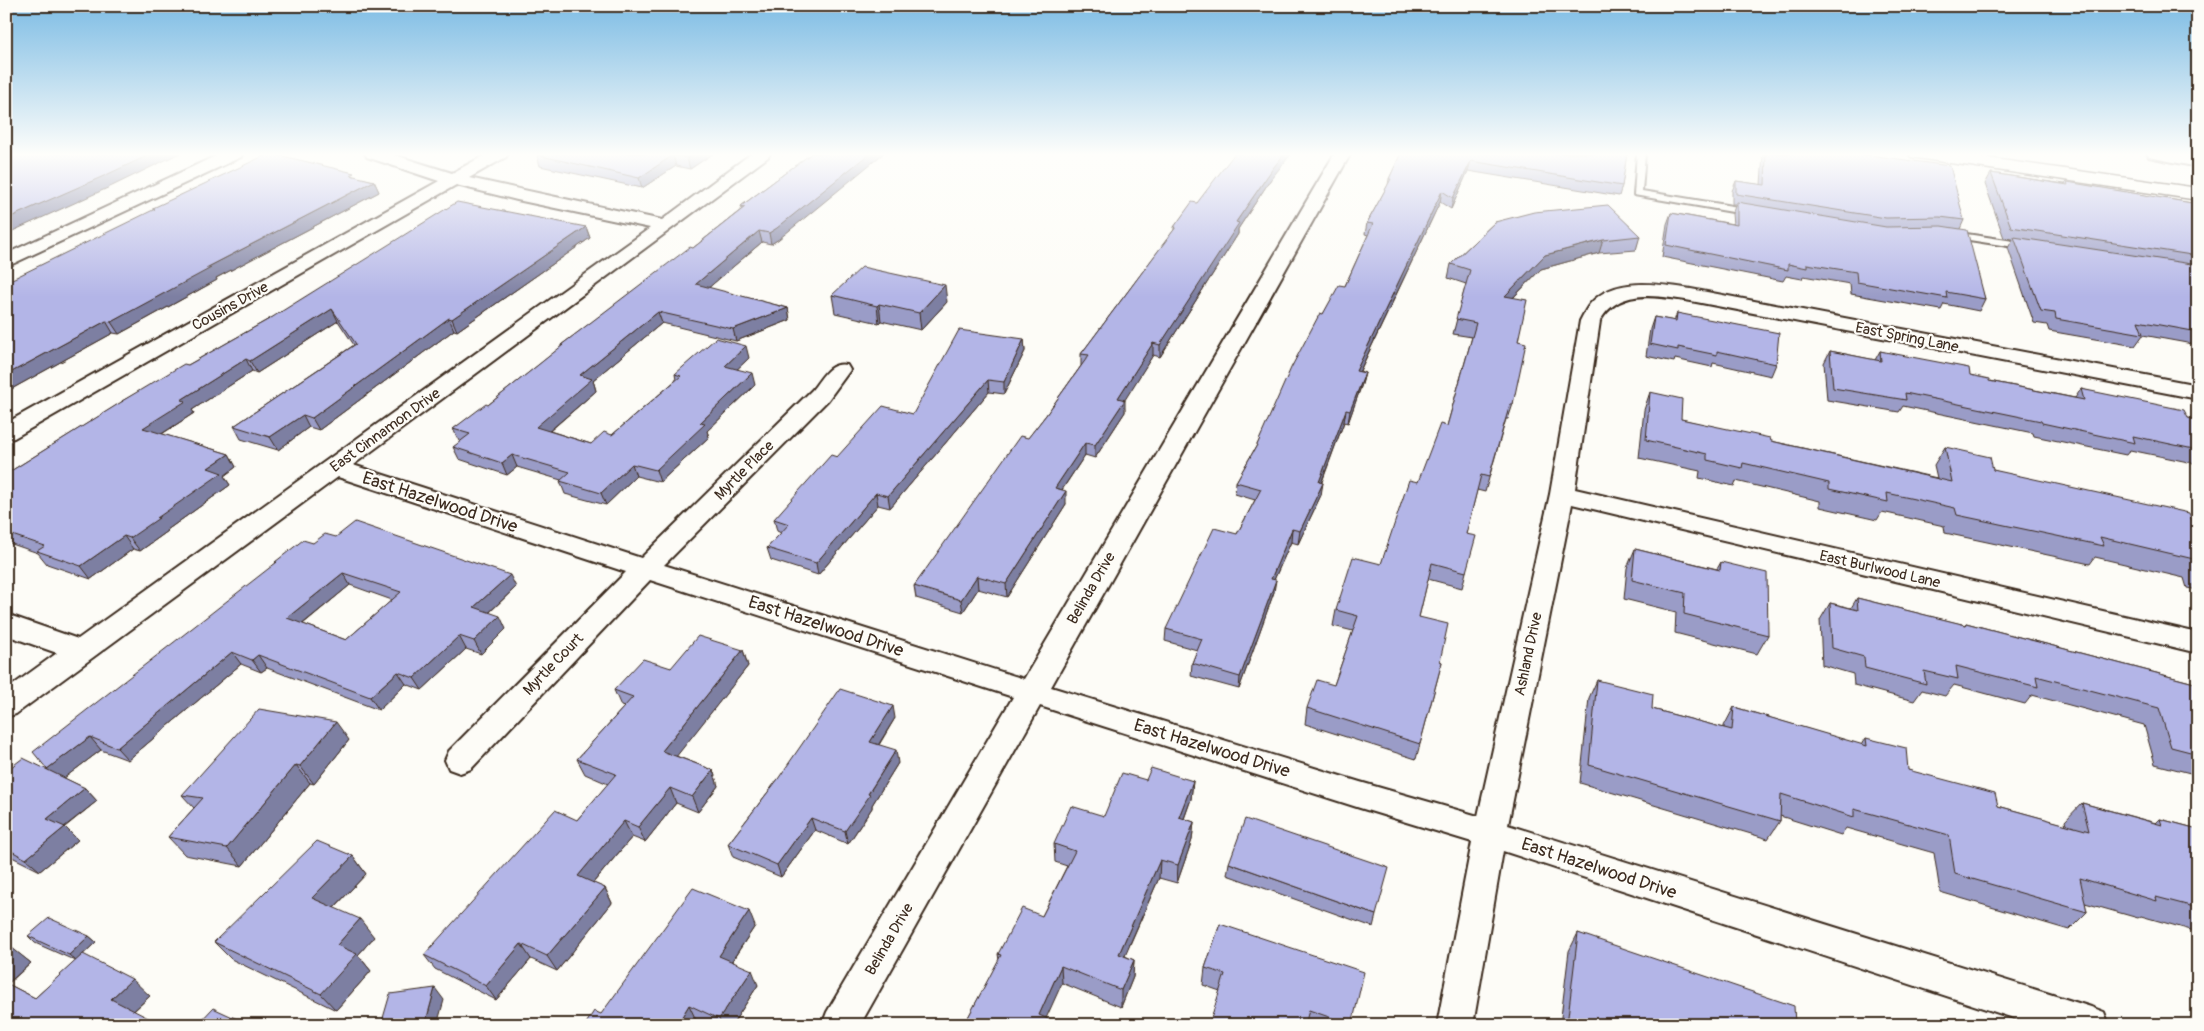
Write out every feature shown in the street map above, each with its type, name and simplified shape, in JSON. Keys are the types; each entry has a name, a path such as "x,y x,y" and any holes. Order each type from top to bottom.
{"street":[{"path":"6,261 133,201"},
{"name":"Cousins Drive","path":"6,433 417,201"},
{"path":"551,201 665,226"},
{"name":"East Cinnamon Drive","path":"6,706 698,201"},
{"name":"Belinda Drive","path":"840,1025 1315,201"},
{"name":"East Spring Lane","path":"1617,294 1642,290 1691,295 2198,392"},
{"name":"Ashland Drive","path":"1455,1025 1490,833 1562,494 1590,321 1603,302 1617,294"},
{"name":"Myrtle Place","path":"646,568 820,395 839,370"},
{"name":"East Hazelwood Drive","path":"334,467 1031,692 1360,795 1490,833 2091,1025"},
{"name":"East Burlwood Lane","path":"1562,494 2198,643"},
{"name":"Myrtle Court","path":"460,760 646,568"},
{"path":"6,624 81,651"}],"lane":[{"path":"1686,201 1764,214"},
{"path":"1945,234 2032,247"}],"building":[{"path":"6,201 47,201 6,219"},
{"path":"168,201 335,201 206,268 211,268 111,322 106,321 6,375 6,282 155,209 153,208"},
{"path":"748,201 810,201 769,233 759,231 696,284 788,308 733,329 658,312 580,375 592,379 536,427 591,444 604,432 612,435 681,376 675,374 716,338 746,346 725,366 752,373 700,423 705,424 656,470 632,464 601,493 560,481 570,472 512,455 502,463 453,447 470,434 453,429 486,404 488,405 563,345 561,345 690,247 693,248 745,207 741,206"},
{"path":"1198,201 1250,201 1236,222 1239,223 1160,345 1153,343 1118,398 1125,400 1095,445 1085,443 1055,488 1066,491 1006,584 977,576 961,600 914,586 1020,436 1028,438 1046,415 1089,355 1081,354 1176,227 1174,227 1192,202 1197,203"},
{"path":"1379,201 1437,201 1356,371 1365,373 1350,411 1346,410 1319,482 1323,483 1300,531 1292,529 1271,579 1276,580 1240,677 1192,663 1202,639 1166,629 1214,528 1237,534 1261,489 1236,482 1257,445 1291,368 1320,313 1323,314 1339,285 1345,286 1373,224 1367,223"},
{"path":"1780,201 1959,201 1964,220 1940,217 1886,218"},
{"path":"2001,201 2181,201 2198,204 2198,256 2011,227"},
{"path":"457,202 586,227 452,319 449,318 312,418 303,415 270,437 234,426 356,344 332,309 250,361 246,359 181,400 186,401 143,428 229,454 208,468 222,473 130,538 124,536 81,566 37,551 45,546 6,533 6,474 184,364 188,365 271,318"},
{"path":"1737,202 1886,227 1941,226 1967,230 1985,299 1946,292 1947,298 1857,282 1856,272 1807,264 1807,268 1788,264 1788,270 1666,245 1671,213 1737,225"},
{"path":"1608,205 1640,236 1603,240 1545,255 1505,296 1527,300 1518,341 1526,343 1513,404 1510,404 1489,477 1481,475 1466,534 1476,536 1466,572 1432,563 1419,617 1448,624 1440,661 1442,662 1420,744 1307,708 1317,680 1334,685 1358,616 1336,610 1353,557 1381,564 1409,480 1418,482 1440,424 1447,426 1476,323 1456,319 1470,270 1451,264 1495,222 1534,212"},
{"path":"2014,237 2198,265 2198,332 2138,321 2143,334 2056,319 2055,313 2041,311"},
{"path":"862,267 945,285 919,313 879,304 877,306 832,295"},
{"path":"1677,313 1779,333 1776,364 1717,351 1717,355 1678,347 1678,350 1650,344 1654,317 1676,321"},
{"path":"959,330 1024,339 1004,382 988,380 888,496 876,493 816,563 767,548 789,524 774,519 831,455 837,457 883,406 913,414"},
{"path":"1830,351 1881,361 1880,351 1969,368 1970,375 1989,379 1989,381 2084,400 2081,389 2184,410 2188,418 2198,420 2198,450 2133,436 2135,443 2042,423 2041,421 1905,393 1906,400 1833,388"},
{"path":"1650,392 1682,399 1681,419 1770,438 1771,441 1952,482 1945,447 1990,457 1993,470 2189,513 2198,535 2198,560 2100,537 2104,546 1957,515 1955,508 1887,493 1888,502 1829,489 1829,483 1743,463 1742,468 1707,460 1707,454 1646,440"},
{"path":"355,522 510,575 474,607 500,616 474,641 459,636 414,678 398,672 370,697 258,655 252,660 232,652 117,748 90,737 47,769 33,752 303,540 313,543 325,534 336,537","holes":["343,573 401,592 346,640 287,618"]},
{"path":"1635,549 1720,570 1721,562 1767,573 1768,635 1684,614 1685,593 1632,580"},
{"path":"1857,598 1966,625 1966,623 2198,684 2198,754 2171,747 2159,708 2036,676 2038,687 1956,666 1958,679 1924,671 1926,684 1865,668 1864,657 1832,648 1830,603 1858,610"},
{"path":"698,636 743,650 662,751 713,770 692,797 670,788 638,827 624,821 578,876 605,888 547,956 521,944 486,986 424,955 555,810 577,820 616,774 577,759 633,697 614,690 643,659 671,668"},
{"path":"1597,680 1653,694 1652,709 1732,730 1734,707 1867,746 1866,738 1906,748 1908,770 1995,793 1998,806 2089,831 2082,803 2162,825 2160,819 2198,829 2198,908 2156,897 2157,901 2080,878 2087,912 1955,874 1949,835 1854,809 1854,817 1781,794 1780,821 1589,765"},
{"path":"840,689 893,706 870,742 896,750 868,794 870,795 845,831 811,818 777,865 728,844 778,779"},
{"path":"259,709 336,722 300,766 296,765 227,848 168,837 203,798 182,795"},
{"path":"23,758 85,788 47,819 65,827 26,859 6,848 6,771"},
{"path":"1151,768 1193,781 1179,817 1194,822 1178,865 1160,860 1119,954 1134,960 1121,990 1061,966 1039,1015 1062,1025 964,1025 1001,955 998,954 1022,908 1042,916 1075,851 1054,844 1071,806 1104,816 1122,773 1146,780"},
{"path":"1245,819 1389,868 1376,915 1229,863"},
{"path":"317,841 353,856 312,898 360,919 337,945 357,954 321,994 214,942"},
{"path":"693,888 749,911 719,956 752,970 719,1019 689,1005 677,1025 585,1025 594,1011 601,1014"},
{"path":"49,918 89,936 69,955 28,936"},
{"path":"1220,924 1364,972 1352,1025 1309,1010 1305,1025 1209,1025 1225,974 1205,968"},
{"path":"1578,933 1794,1006 1795,1025 1567,1025"},
{"path":"6,944 11,947 6,951"},
{"path":"83,954 132,979 111,999 162,1025 6,1025 6,983 35,998"},
{"path":"435,988 425,1025 381,1025 390,994"},
{"path":"213,1008 250,1025 197,1025"}]}
